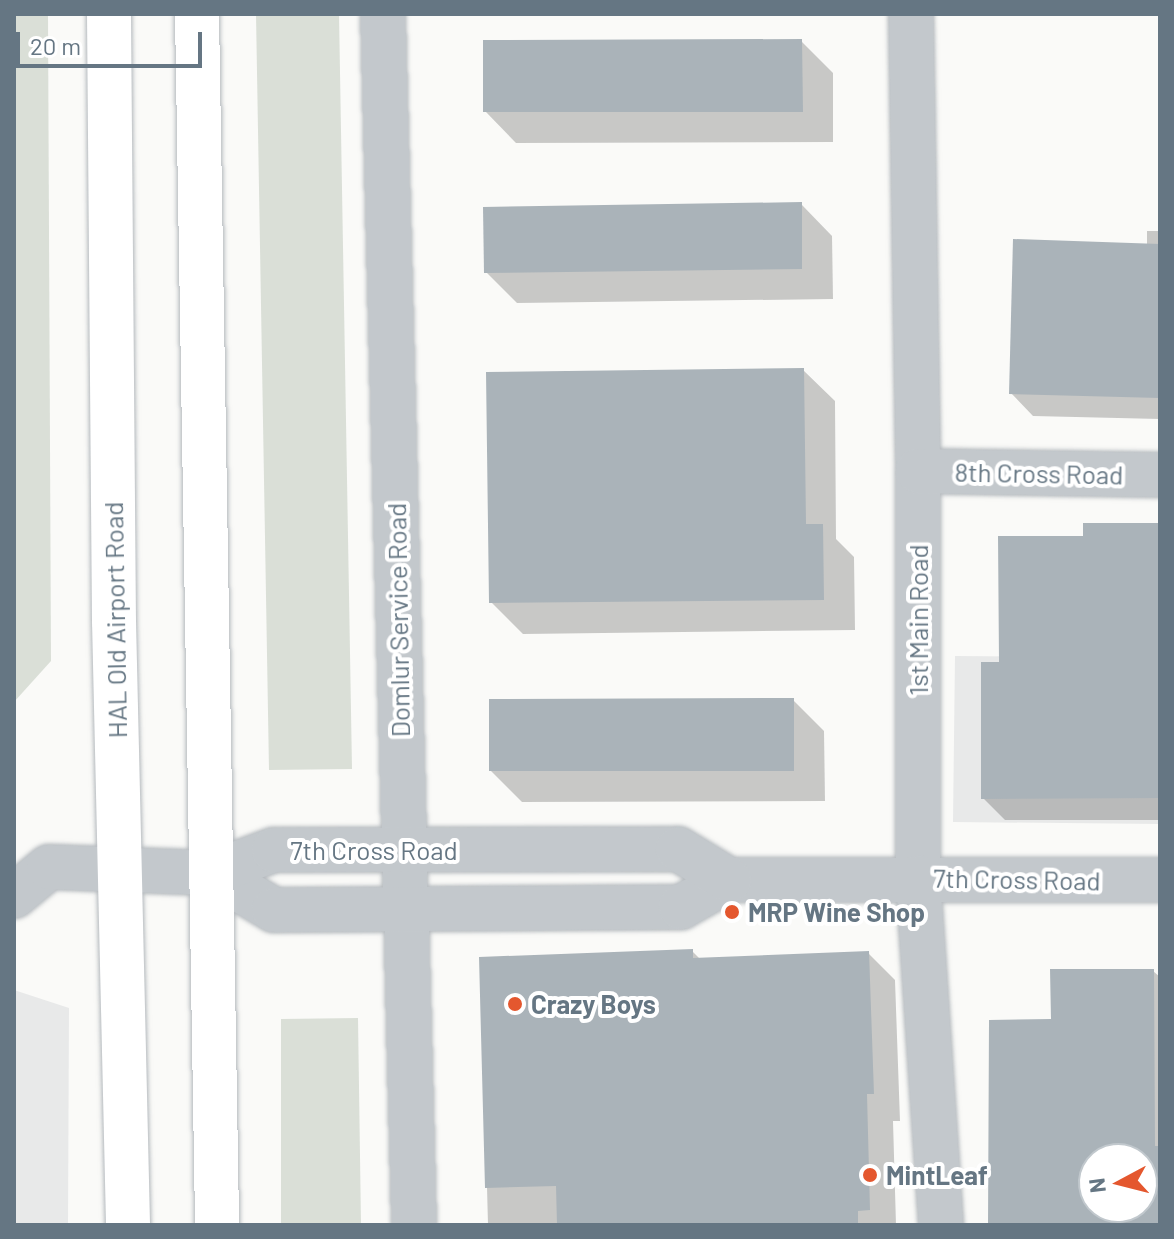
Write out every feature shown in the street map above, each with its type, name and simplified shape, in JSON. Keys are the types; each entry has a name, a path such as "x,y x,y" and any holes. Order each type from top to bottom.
{"main road":[{"name":"HAL Old Airport Road","path":"109,14 114,621 128,1225"},
{"path":"197,14 217,1225"}],"street":[{"name":"Domlur Service Road","path":"383,14 414,1225"},
{"name":"1st Main Road","path":"911,14 918,471 918,878 941,1225"},
{"name":"8th Cross Road","path":"918,471 1160,475"},
{"name":"7th Cross Road","path":"212,873 274,850 678,849 729,880"},
{"path":"14,896 49,867 212,873"},
{"name":"7th Cross Road","path":"212,873 274,910 681,907 729,880 1160,880"}],"shaded area":[{"path":"14,14 48,14 51,661 14,702"},
{"path":"256,14 339,14 352,769 269,770"},
{"path":"955,656 1160,658 1160,824 953,822"},
{"path":"14,990 69,1008 68,1225 14,1225"},
{"path":"358,1018 361,1225 281,1225 281,1019"}],"building":[{"path":"802,39 803,112 483,112 483,40"},
{"path":"802,202 802,269 484,273 483,207"},
{"path":"1013,239 1160,244 1160,398 1009,394"},
{"path":"804,368 806,524 823,524 824,600 489,603 486,372"},
{"path":"1083,523 1160,523 1160,798 981,799 981,662 999,662 998,536 1083,536"},
{"path":"794,698 794,771 489,771 489,699"},
{"path":"693,949 693,958 869,951 874,1094 867,1094 870,1210 858,1211 858,1225 557,1225 556,1186 485,1188 479,957"},
{"path":"1050,969 1154,969 1155,1143 1078,1143 1078,1223 1158,1223 1160,1146 1160,1225 988,1225 989,1020 1051,1019"}],"place":[{"name":"MRP Wine Shop","path":"732,912"},
{"name":"Crazy Boys","path":"515,1004"},
{"name":"MintLeaf","path":"870,1175"}]}
